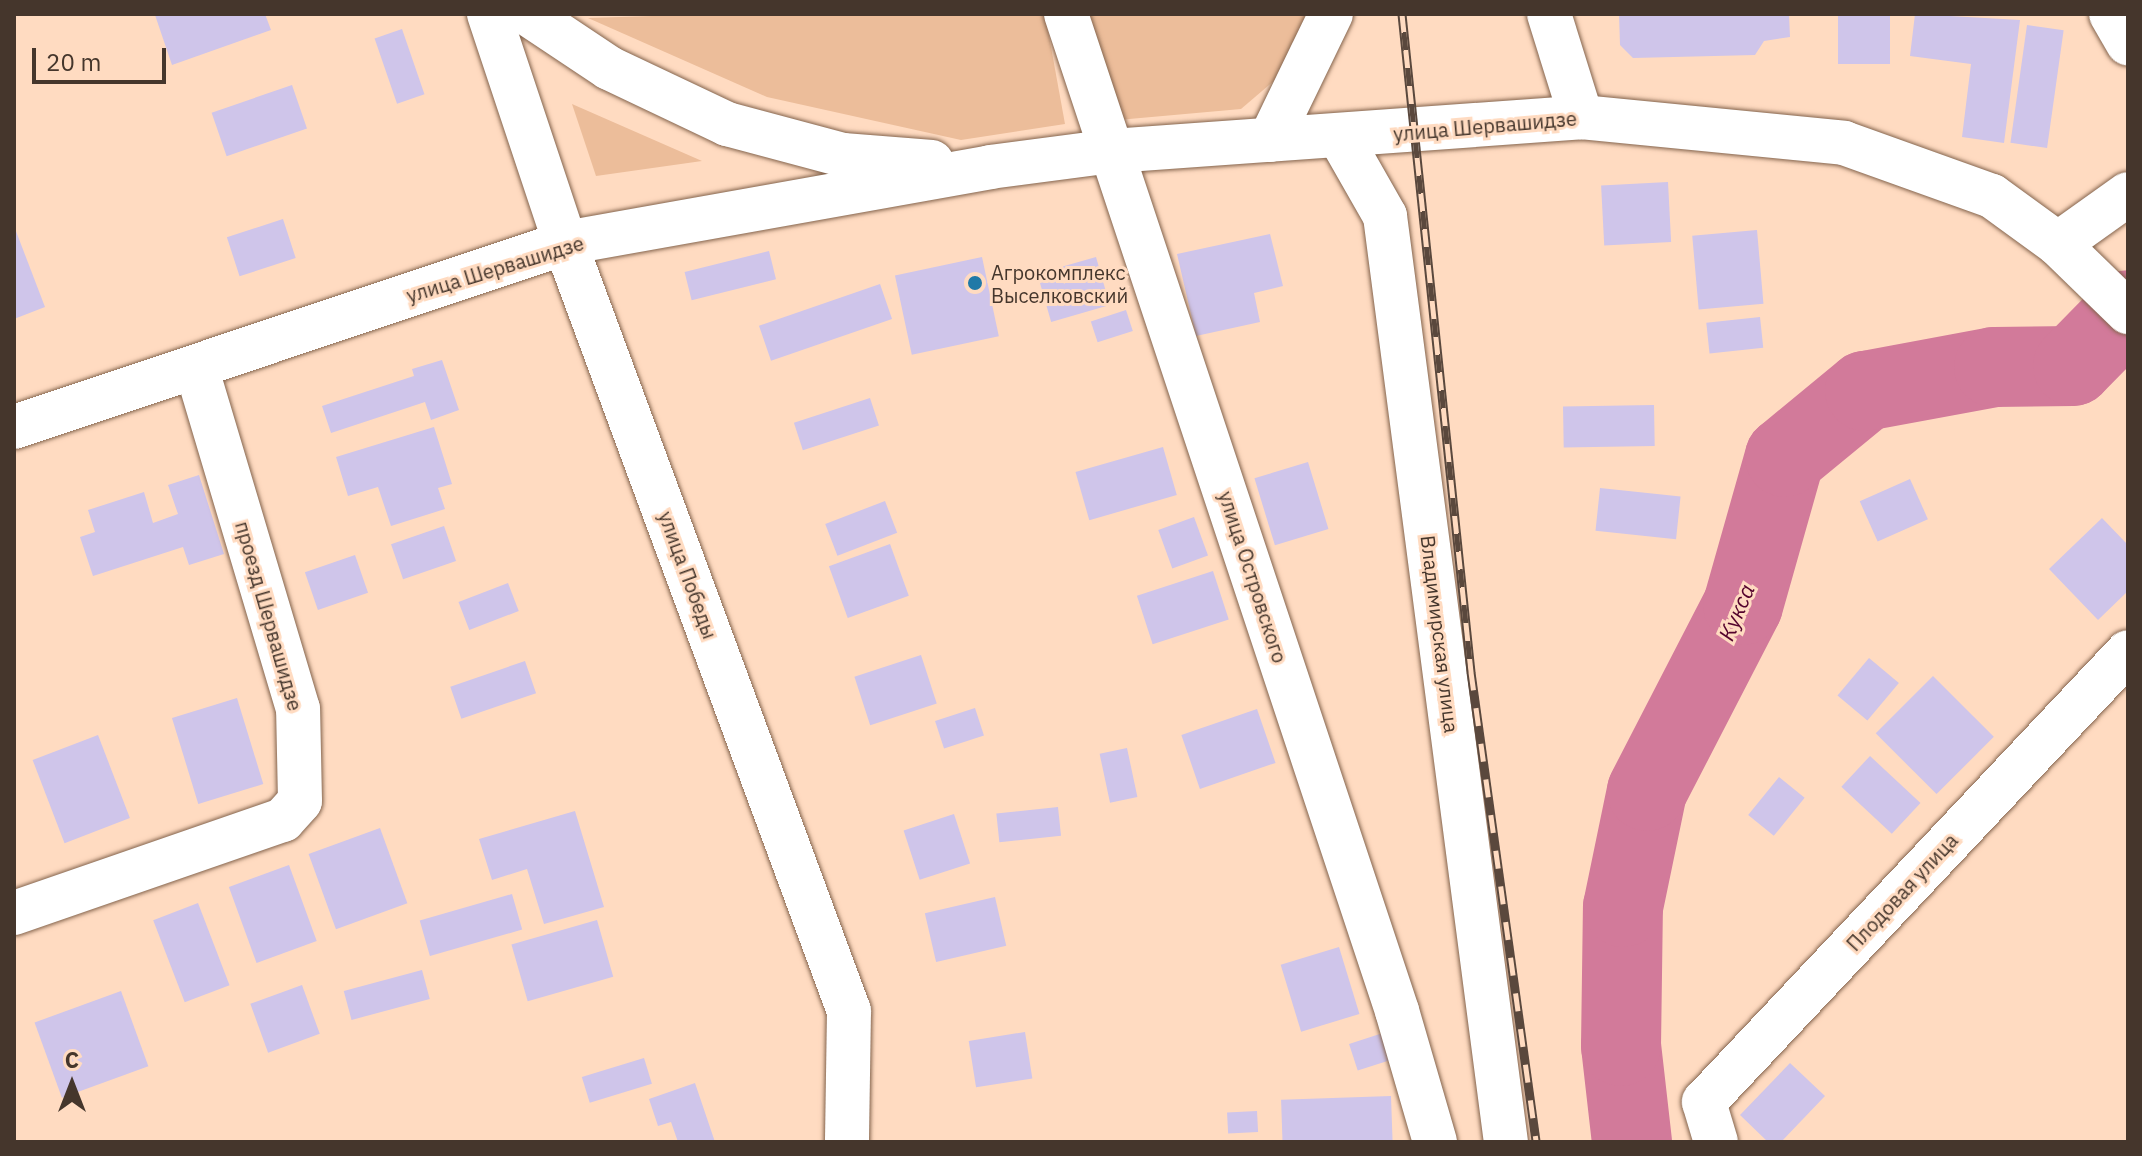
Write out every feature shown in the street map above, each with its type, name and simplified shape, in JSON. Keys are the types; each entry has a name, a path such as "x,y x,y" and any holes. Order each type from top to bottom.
{"street":[{"name":"улица Победы","path":"489,14 565,243 849,1011 847,1142"},
{"name":"улица Шервашидзе","path":"528,14 609,68 727,124 843,155 990,167"},
{"name":"улица Островского","path":"1066,14 1397,1011 1435,1142"},
{"path":"1270,140 1331,14"},
{"path":"1549,14 1581,117"},
{"path":"2111,14 2128,44"},
{"name":"улица Шервашидзе","path":"14,427 565,243 990,167 1112,151 1340,137 1581,117 1844,143 1992,196 2073,258 2128,312"},
{"name":"Владимирская улица","path":"1340,137 1385,216 1506,1142"},
{"path":"2073,258 2128,194"},
{"name":"проезд Шервашидзе","path":"14,913 283,820 300,801 298,709 196,367"},
{"name":"Плодовая улица","path":"1716,1142 1704,1102 2128,652"}],"shaded area":[{"path":"716,14 1045,14 1065,124 961,140 767,97 588,18"},
{"path":"1085,14 1316,14 1275,80 1241,109 1118,120"},
{"path":"572,104 702,161 596,176"}],"building":[{"path":"265,14 271,30 172,65 155,15"},
{"path":"1619,14 1789,14 1790,37 1764,41 1755,55 1633,58 1620,45"},
{"path":"1838,14 1890,14 1890,64 1838,64"},
{"path":"1915,14 2020,20 2004,143 1962,137 1971,64 1910,56"},
{"path":"2027,25 2064,30 2047,148 2010,143"},
{"path":"402,29 424,94 397,104 375,38"},
{"path":"292,85 307,128 227,156 212,113"},
{"path":"1668,182 1671,242 1604,245 1601,186"},
{"path":"283,219 296,258 240,276 227,237"},
{"path":"14,226 45,307 14,319"},
{"path":"1757,230 1763,304 1699,309 1692,236"},
{"path":"1270,234 1283,286 1254,293 1260,322 1196,336 1177,254"},
{"path":"769,251 776,279 692,300 685,272"},
{"path":"982,257 999,336 912,355 895,276"},
{"path":"1096,257 1110,305 1051,322 1037,274"},
{"path":"880,284 892,319 771,361 759,326"},
{"path":"1126,310 1133,331 1098,342 1091,321"},
{"path":"1760,317 1763,348 1710,353 1706,323"},
{"path":"442,360 459,410 431,420 425,402 331,433 322,406 414,376 412,369"},
{"path":"870,398 879,426 803,450 794,423"},
{"path":"1654,405 1655,446 1564,448 1563,407"},
{"path":"434,427 452,484 438,488 445,509 391,526 378,487 348,496 336,457"},
{"path":"1163,447 1177,495 1089,520 1076,472"},
{"path":"1308,462 1328,529 1275,545 1254,478"},
{"path":"199,475 224,554 189,565 183,547 93,576 80,537 95,532 88,510 144,492 153,523 178,514 168,485"},
{"path":"1910,479 1928,519 1878,542 1860,501"},
{"path":"1600,488 1681,496 1676,539 1596,531"},
{"path":"885,501 897,533 837,556 825,524"},
{"path":"1194,517 1208,556 1172,569 1158,530"},
{"path":"2102,518 2128,545 2128,591 2098,620 2049,569"},
{"path":"444,526 456,561 403,579 391,544"},
{"path":"890,544 909,596 848,618 829,566"},
{"path":"355,555 368,593 318,610 305,572"},
{"path":"1213,571 1229,620 1153,644 1137,596"},
{"path":"508,583 519,611 469,630 459,602"},
{"path":"921,655 937,704 870,725 854,677"},
{"path":"1869,658 1899,683 1867,721 1838,696"},
{"path":"525,661 536,693 461,719 450,687"},
{"path":"1933,676 1994,737 1937,794 1876,733"},
{"path":"237,698 263,784 198,804 172,718"},
{"path":"975,708 984,736 944,749 935,721"},
{"path":"1257,709 1276,763 1200,789 1181,735"},
{"path":"98,735 130,818 65,843 33,760"},
{"path":"1127,748 1137,797 1110,803 1100,754"},
{"path":"1870,756 1920,803 1892,834 1841,787"},
{"path":"1779,777 1805,798 1774,836 1748,815"},
{"path":"1058,807 1061,836 999,842 996,813"},
{"path":"575,811 604,907 544,924 527,869 492,880 479,839"},
{"path":"954,814 970,863 920,880 904,830"},
{"path":"380,828 407,903 336,929 309,854"},
{"path":"289,865 317,941 257,963 229,887"},
{"path":"512,894 522,930 430,956 420,920"},
{"path":"995,897 1006,946 936,962 925,913"},
{"path":"198,903 230,985 185,1002 153,920"},
{"path":"597,920 613,977 528,1001 511,945"},
{"path":"1339,947 1359,1014 1301,1032 1281,965"},
{"path":"422,970 430,999 352,1020 344,991"},
{"path":"302,985 320,1034 268,1053 250,1004"},
{"path":"121,991 148,1066 62,1098 35,1022"},
{"path":"1389,1031 1398,1058 1358,1071 1349,1044"},
{"path":"1025,1032 1032,1078 976,1087 969,1041"},
{"path":"644,1058 652,1084 590,1103 582,1077"},
{"path":"1790,1063 1825,1096 1781,1142 1768,1142 1740,1115"},
{"path":"695,1083 715,1142 678,1142 671,1122 658,1126 649,1099"},
{"path":"1391,1096 1393,1142 1283,1142 1281,1100"},
{"path":"1257,1111 1258,1132 1228,1134 1227,1113"}],"waterway":[{"name":"Кукса","path":"1632,1142 1621,1046 1623,907 1647,791 1743,605 1785,457 1865,391 1994,367 2073,366 2128,310"}],"railway":[{"path":"1402,14 1471,672 1536,1142"}],"place":[{"name":"Агрокомплекс Выселковский","path":"975,283"}]}
